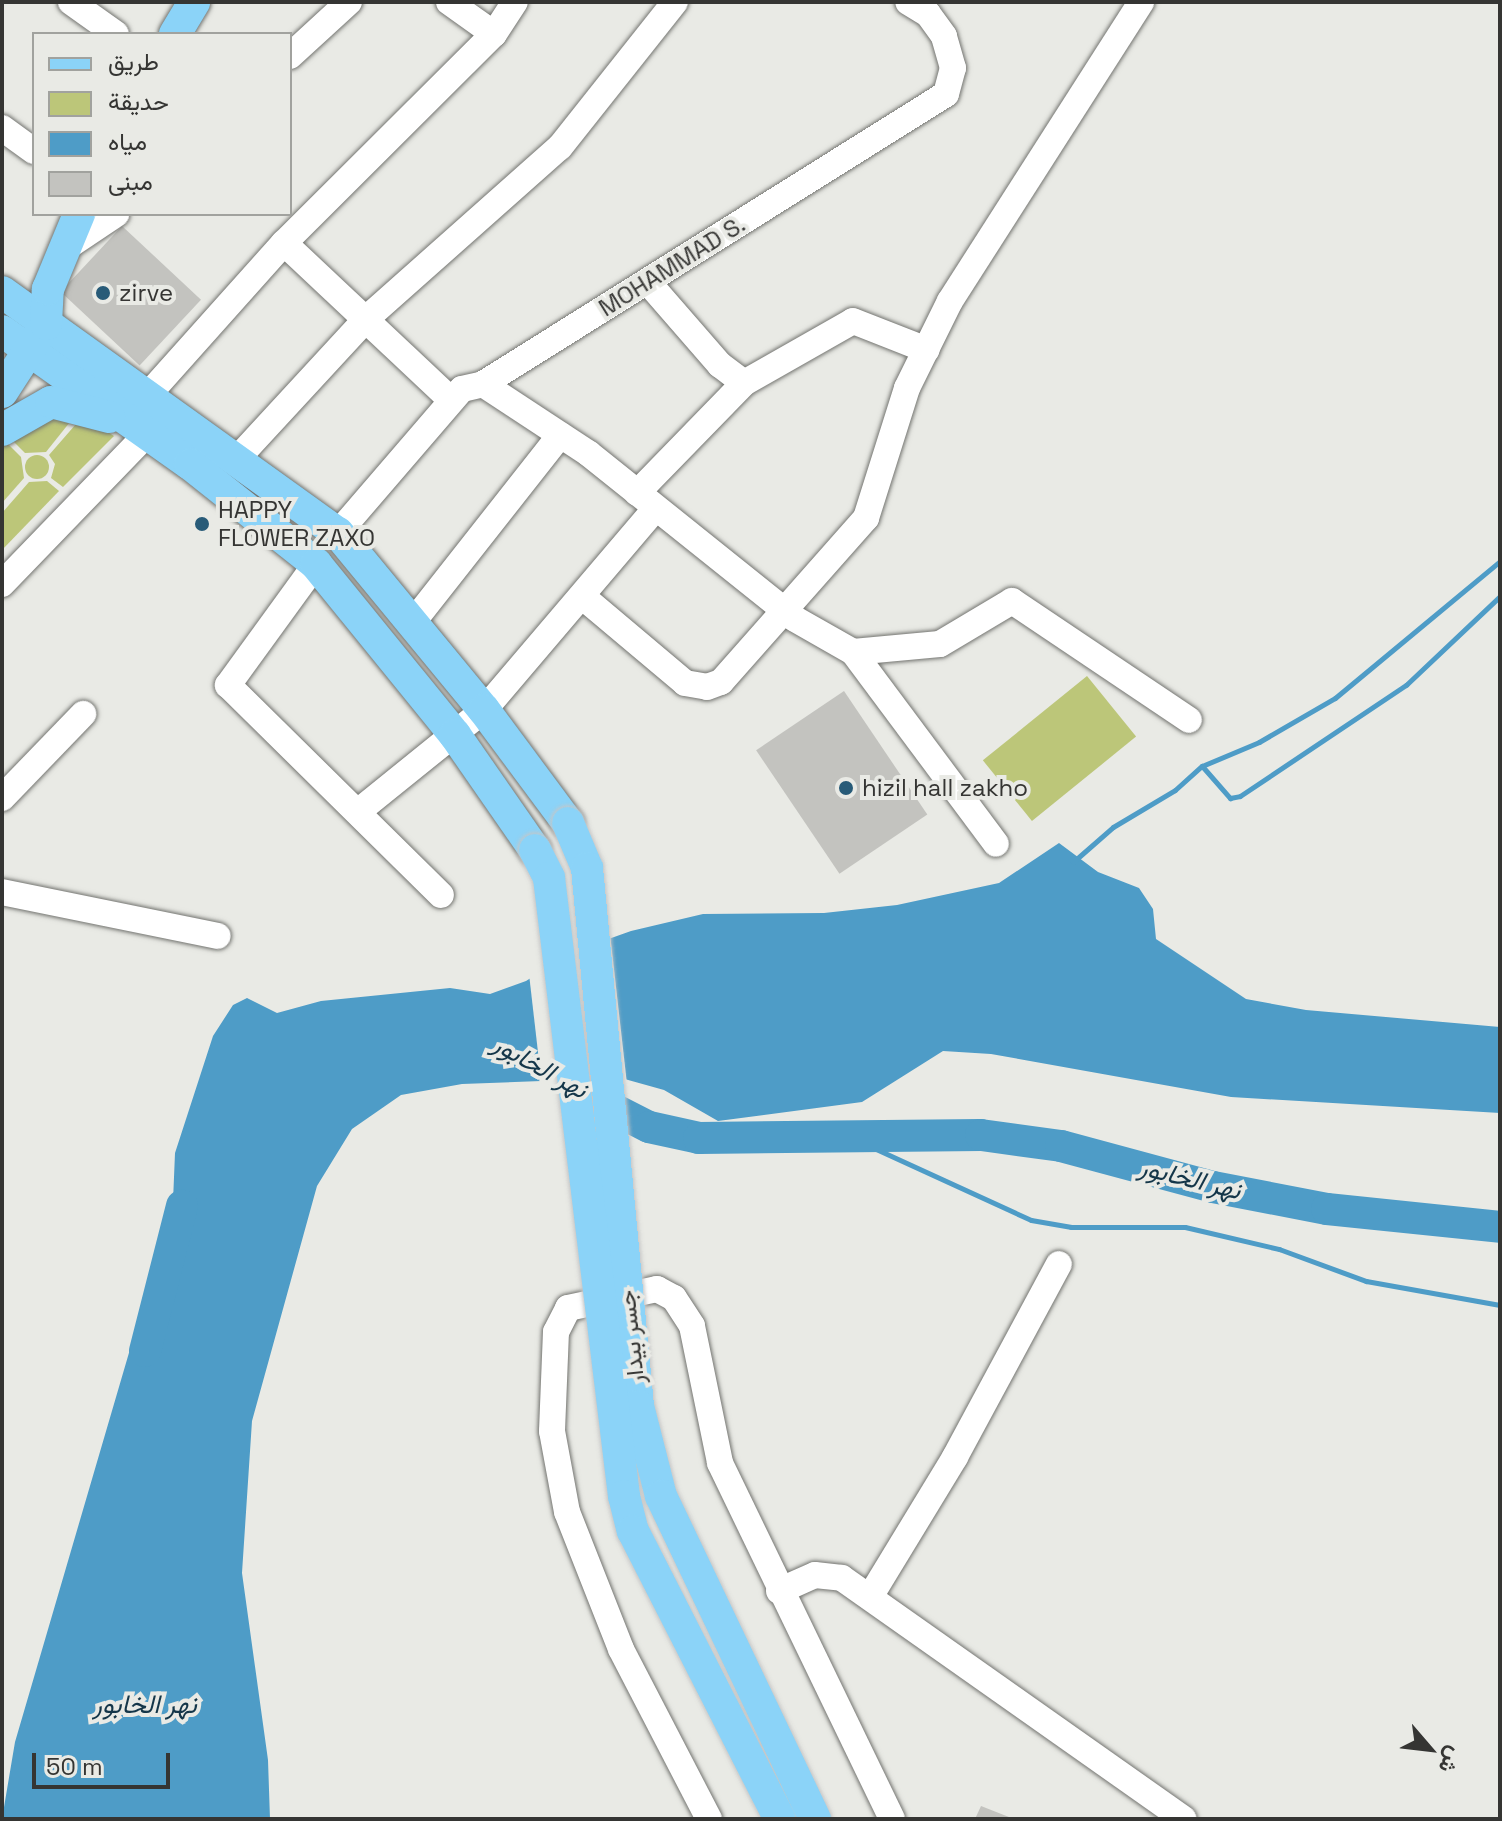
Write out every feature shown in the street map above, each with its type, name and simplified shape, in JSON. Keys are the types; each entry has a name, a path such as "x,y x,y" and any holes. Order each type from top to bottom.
{"main road":[{"path":"176,32 194,2"},
{"path":"2,392 37,336 48,289 78,216"},
{"path":"48,289 6,314 37,336 148,433"},
{"name":"جسر بيدار","path":"37,336 147,396 338,533 484,710 568,823 587,868 638,1406 661,1496 815,1819"},
{"path":"2,430 51,402 99,413 148,433"},
{"name":"جسر بيدار","path":"148,433 316,564 455,735 535,850 549,878 624,1496 633,1531 780,1819"}],"street":[{"path":"71,2 113,32"},
{"path":"292,54 349,2"},
{"path":"449,2 494,34"},
{"path":"147,396 284,243 494,34 515,2"},
{"path":"236,460 366,319 560,147 675,2"},
{"name":"MOHAMMAD S.","path":"338,533 462,389 483,384 946,94 953,68 944,36 928,14 908,2"},
{"path":"583,597 685,683 707,687 721,682 782,608 866,518 907,388 950,301 1141,2"},
{"path":"2,128 32,150"},
{"path":"64,249 113,216"},
{"path":"284,243 451,400"},
{"path":"647,281 720,365 744,383"},
{"path":"360,810 484,710 583,597 647,500 744,383 853,321 927,350"},
{"path":"483,384 560,435 647,500 782,608 853,652 996,844"},
{"path":"2,584 148,433"},
{"path":"413,622 560,435"},
{"path":"316,564 228,685 360,810 441,895"},
{"path":"853,652 940,644 1012,601 1189,720"},
{"path":"2,798 83,714"},
{"path":"2,892 218,936"},
{"path":"870,1597 955,1457 1059,1264"},
{"path":"709,1819 621,1649 567,1512 552,1431 556,1332 568,1308 657,1289 686,1313 720,1463 779,1591 892,1819"},
{"path":"779,1591 825,1574 842,1578 1184,1819"}],"green space":[{"path":"78,412 46,452 25,453 7,435 20,424"},
{"path":"83,416 114,436 63,487 51,478 55,464 49,455"},
{"path":"3,439 21,457 24,478 2,503"},
{"path":"37,455 48,462 49,467 42,478 37,479 26,472 25,467 32,456"},
{"path":"47,481 59,491 2,550 2,513 29,482"},
{"path":"1087,676 1136,737 1032,821 983,760"}],"water":[{"name":"نهر الخابور","path":"1059,843 1098,872 1139,888 1153,909 1156,939 1246,999 1306,1010 1500,1027 1500,1113 1231,1097 991,1054 943,1051 862,1102 718,1121 664,1090 621,1078 462,1084 401,1095 352,1129 317,1186 252,1421 242,1573 268,1760 270,1819 2,1819 15,1742 138,1322 169,1298 175,1153 213,1036 233,1005 247,998 277,1013 321,1001 450,988 490,994 526,981 572,952 631,931 703,914 824,913 897,905 999,883"}],"pier":[{"path":"610,934 627,1084 542,1087 529,974 570,948"}],"building":[{"path":"122,226 201,300 140,365 61,292"},
{"name":"hizil hall zakho","path":"844,691 927,815 839,874 756,750"},
{"path":"981,1806 1014,1819 975,1819"}],"waterway":[{"path":"1073,862 1113,827 1175,790 1202,766 1259,742 1335,698 1500,561"},
{"path":"1202,766 1230,798 1240,796 1406,685 1500,596"},
{"name":"نهر الخابور","path":"590,1097 649,1127 699,1138 981,1135 1061,1146 1213,1187 1327,1209 1500,1227"},
{"path":"841,1133 1031,1220 1071,1227 1185,1227 1279,1249 1366,1281 1500,1305"},
{"name":"نهر الخابور","path":"145,1351 182,1206"}],"place":[{"name":"zirve","path":"103,293"},
{"name":"HAPPY FLOWER ZAXO","path":"202,524"},
{"name":"hizil hall zakho","path":"846,788"}]}
